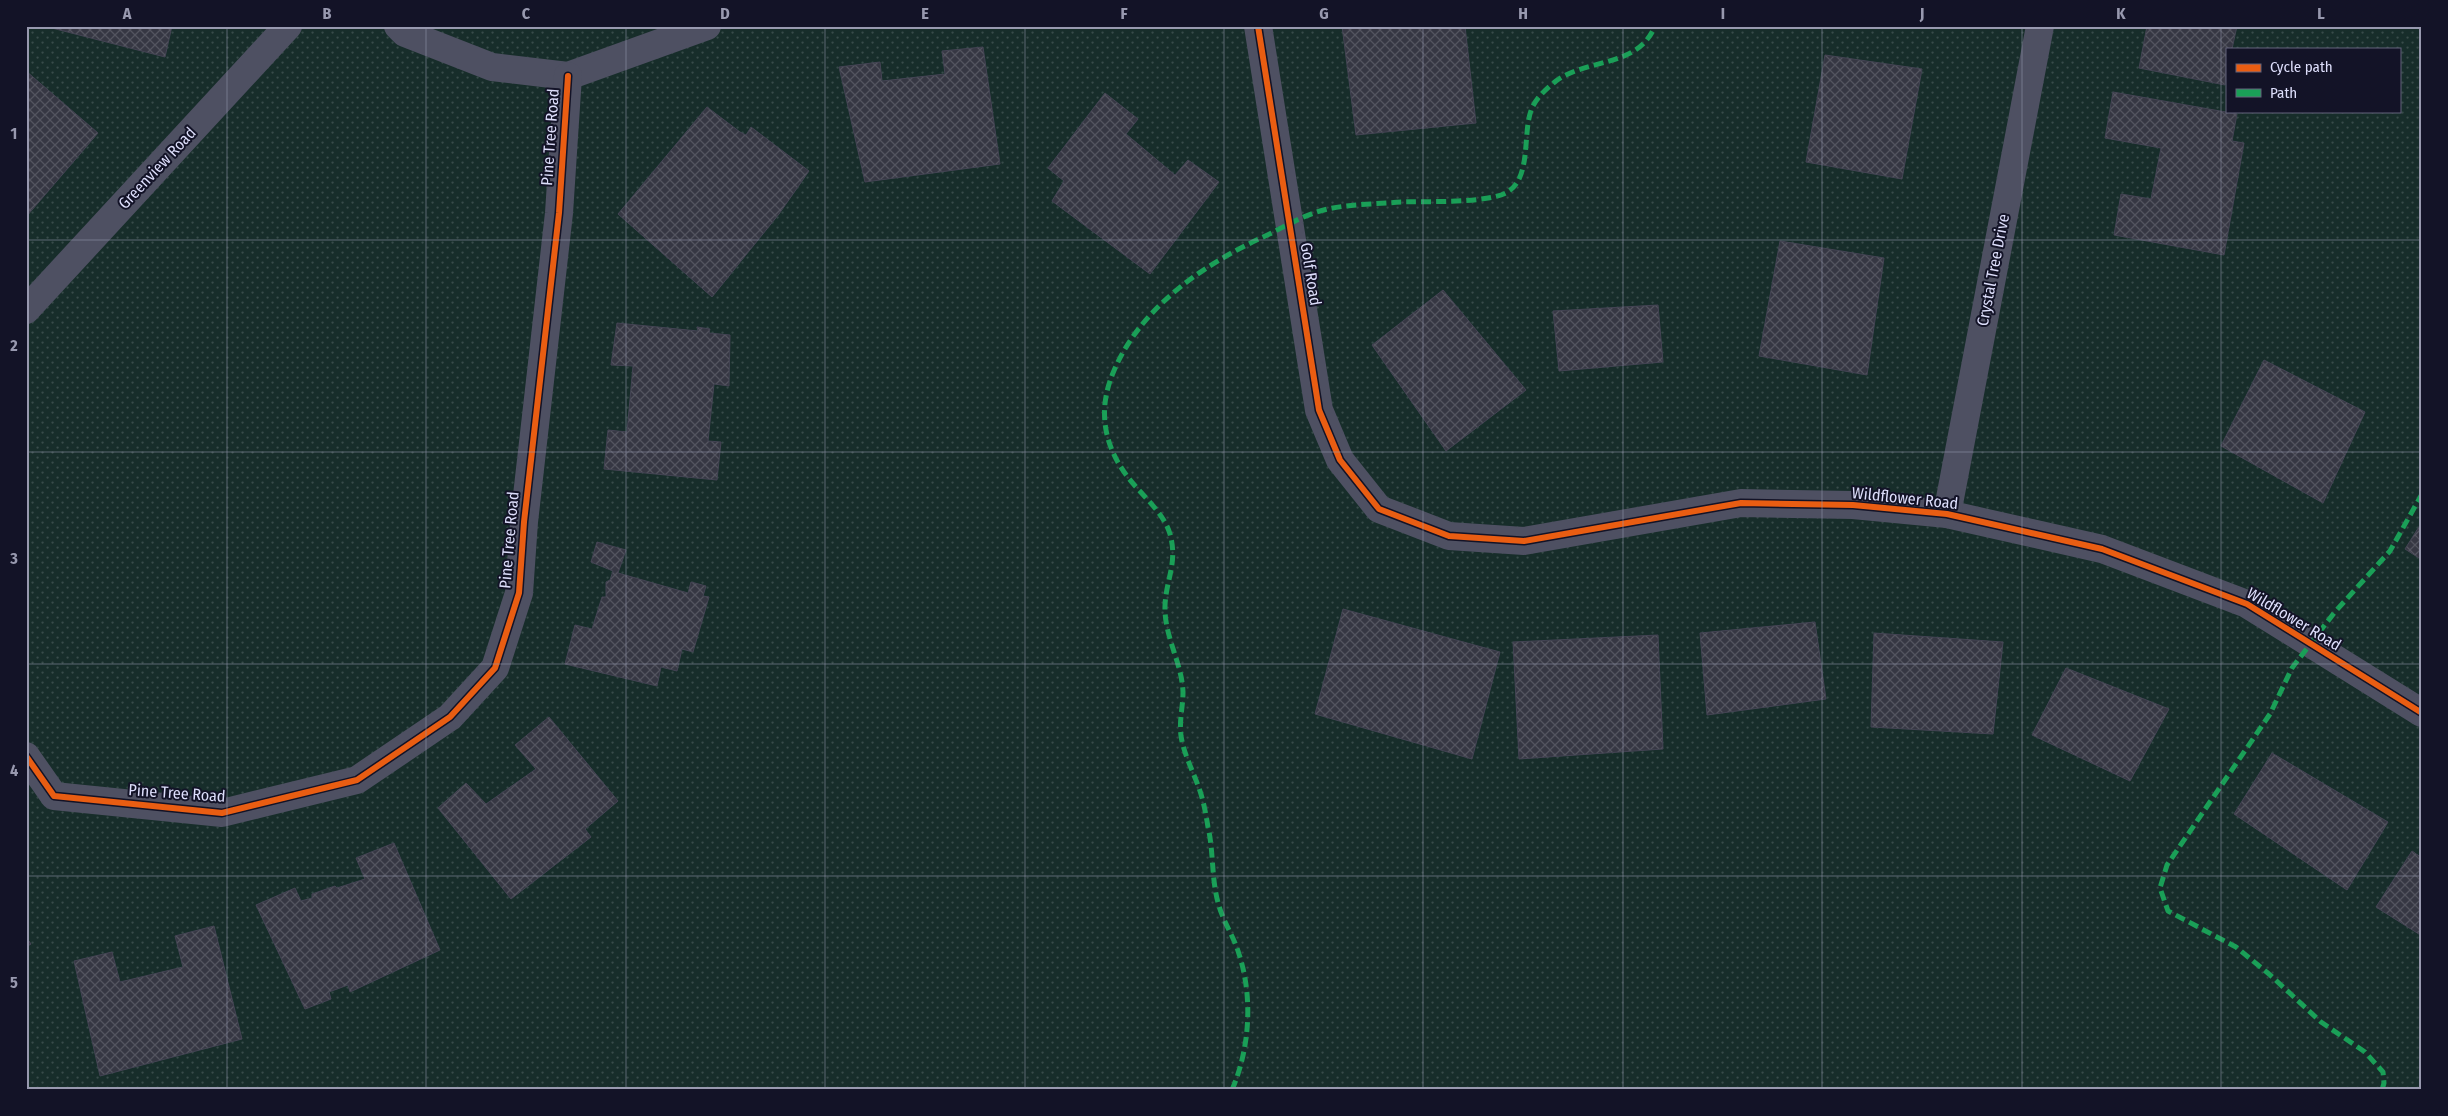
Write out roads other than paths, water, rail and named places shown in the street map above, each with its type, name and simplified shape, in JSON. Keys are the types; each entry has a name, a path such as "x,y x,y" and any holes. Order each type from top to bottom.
{"street":[{"name":"Greenview Road","path":"26,310 288,26"},
{"path":"398,26 406,33 492,67 568,76 707,26"},
{"name":"Golf Road","path":"1258,26 1319,410 1340,460 1380,509"},
{"name":"Crystal Tree Drive","path":"1946,514 2040,26"},
{"name":"Pine Tree Road","path":"26,756 54,796 222,813 357,780 450,717 495,668 519,593 525,512 559,212 568,76"},
{"name":"Wildflower Road","path":"1380,509 1449,536 1524,541 1741,503 1853,505 1946,514 2102,549 2247,604 2422,713"}]}
